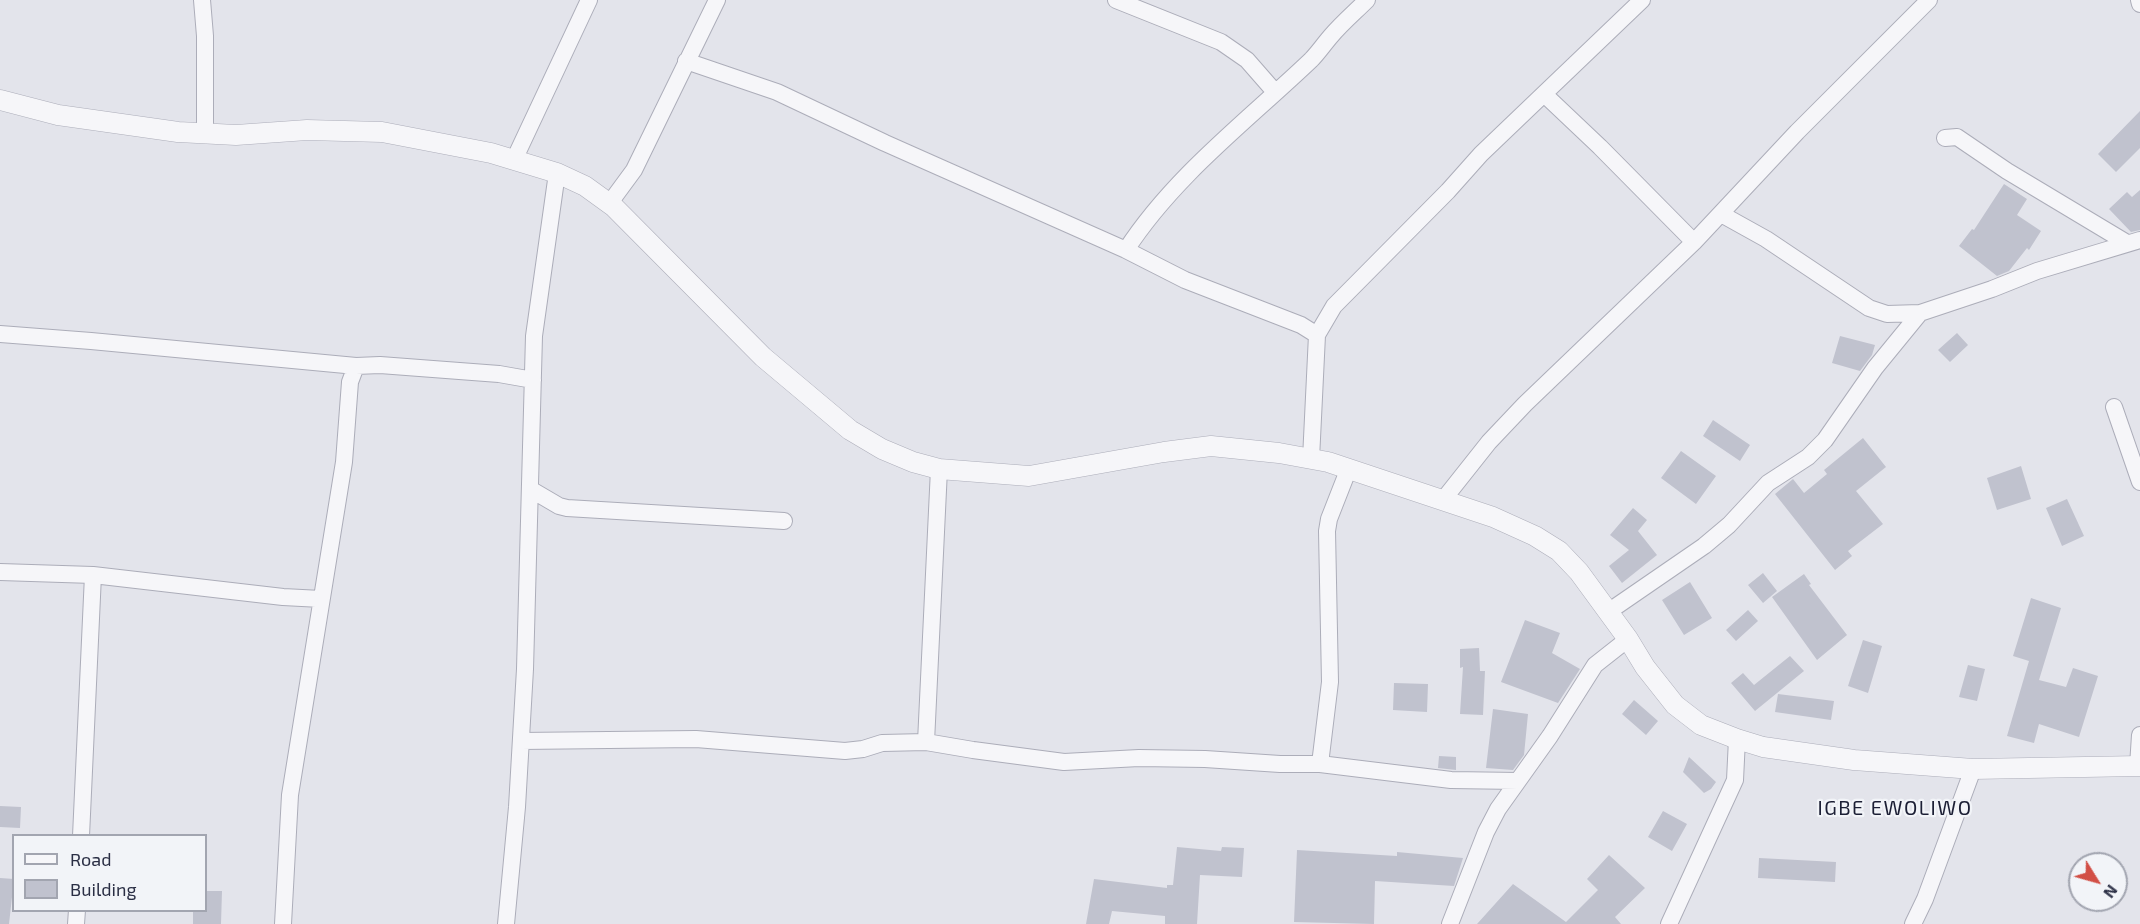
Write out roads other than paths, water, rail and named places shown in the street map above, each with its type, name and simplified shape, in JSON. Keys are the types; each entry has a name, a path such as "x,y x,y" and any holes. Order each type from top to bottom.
{"street":[{"path":"202,0 205,36 205,134"},
{"path":"514,160 589,0"},
{"path":"609,204 634,170 717,0"},
{"path":"1116,0 1221,42 1247,60 1275,92"},
{"path":"1126,250 1139,229 1176,187 1313,58 1367,0"},
{"path":"1311,459 1317,335 1323,322 1341,298 1448,191 1481,154 1642,0"},
{"path":"1443,500 1489,442 1525,404 1694,242 1797,132 1929,0"},
{"path":"686,61 777,92 885,143 1126,250 1185,280 1301,325 1317,335"},
{"path":"1544,94 1694,242"},
{"path":"0,100 58,115 178,132 236,135 307,130 382,132 491,153 557,173 585,186 609,204 763,357 850,430 882,449 912,462 939,469 1029,476 1211,446 1311,459 1349,468 1493,517 1535,536 1559,551 1580,572 1645,667 1675,705 1701,725 1737,740 1763,747 1854,760 1973,769 2139,766 2140,735"},
{"path":"1945,138 1957,137 2007,171 2134,241"},
{"path":"506,924 517,807 525,669 534,336 557,173"},
{"path":"1721,213 1766,239 1869,308 1887,314 1920,313 2037,271 2134,241"},
{"path":"1608,612 1704,546 1729,525 1768,483 1808,457 1825,440 1875,368 1920,313"},
{"path":"0,334 356,366 380,365 499,374 533,380"},
{"path":"283,924 290,795 344,462 350,382 356,366"},
{"path":"2114,407 2140,482"},
{"path":"1320,764 1330,682 1327,531 1329,519 1349,468"},
{"path":"926,742 939,469"},
{"path":"530,489 559,506 567,508 784,522"},
{"path":"0,573 93,575 283,597 321,599"},
{"path":"81,834 93,575"},
{"path":"1450,924 1486,832 1498,809 1551,736 1596,665 1628,639"},
{"path":"521,741 696,739 845,751 863,749 882,742 926,742 1064,762 1205,759 1320,764 1451,780 1518,781"},
{"path":"1669,924 1735,780 1737,740"},
{"path":"1913,924 1925,899 1973,769"}],"district":[{"name":"IGBE EWOLIWO","path":"1895,808"}]}
